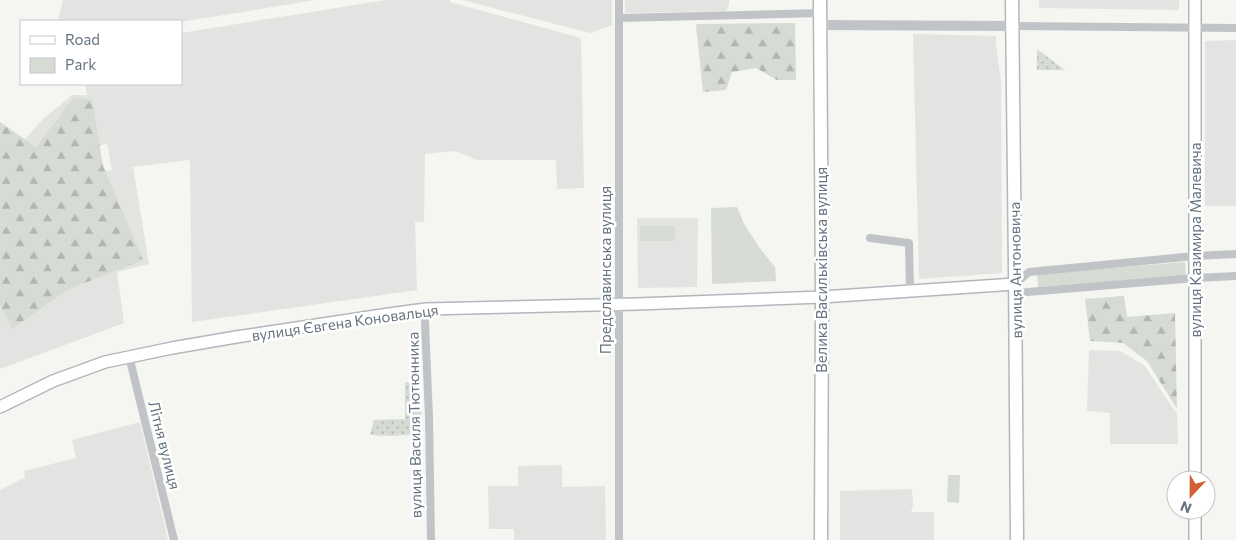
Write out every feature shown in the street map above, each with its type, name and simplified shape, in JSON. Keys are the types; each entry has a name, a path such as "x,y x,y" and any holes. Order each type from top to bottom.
{"main road":[{"name":"вулиця Антоновича","path":"1012,0 1017,540"},
{"name":"вулиця Казимира Малевича","path":"1195,0 1195,470"},
{"name":"Велика Васильківська вулиця","path":"820,13 821,540"},
{"name":"вулиця Євгена Коновальця","path":"0,407 75,372 129,356 244,336 426,309 822,297 910,291 1015,289"},
{"path":"1195,520 1195,540"}],"street":[{"name":"Предславинська вулиця","path":"618,540 619,0"},
{"path":"620,18 820,13 1012,26 1236,28"},
{"path":"870,238 909,243 910,291"},
{"path":"1015,289 1029,272 1195,256 1236,254"},
{"path":"1015,289 1236,276"},
{"name":"вулиця Василя Тютюнника","path":"426,309 430,540"},
{"name":"Літня вулиця","path":"129,356 174,540"}],"shaded area":[{"path":"63,0 315,0 182,22 182,20 58,20"},
{"path":"386,0 450,0 450,2 581,38 584,188 557,189 556,160 477,160 455,151 425,154 424,222 415,222 417,290 192,322 190,160 133,167 149,264 117,272 124,323 0,369 0,181 26,138 42,120 72,95 87,95 85,85 182,85 182,33","holes":["107,144 112,170 102,171 46,158"]},
{"path":"462,0 612,0 612,25 590,33"},
{"path":"625,0 729,0 729,5 726,11 625,13"},
{"path":"1039,0 1179,0 1179,10 1039,8"},
{"path":"913,34 996,36 1001,81 1002,273 919,279"},
{"path":"1236,40 1236,206 1205,206 1205,41"},
{"path":"637,218 698,218 697,287 638,288"},
{"path":"1089,350 1120,351 1144,365 1177,414 1178,444 1110,444 1110,413 1087,411"},
{"path":"140,422 168,540 0,540 0,490 25,477 24,471 76,458 72,440"},
{"path":"562,465 562,487 605,486 606,540 514,540 514,529 489,529 488,486 518,486 518,466"},
{"path":"912,489 913,505 911,512 934,512 934,540 840,540 840,491"}],"green space":[{"path":"795,23 796,80 777,80 756,68 732,72 726,90 703,92 696,24"},
{"path":"1037,49 1065,70 1037,70"},
{"path":"73,98 92,99 103,166 143,260 67,290 12,329 0,305 0,122 36,147"},
{"path":"737,207 744,224 775,267 776,281 712,284 711,208"},
{"path":"640,226 675,226 675,241 640,241"},
{"path":"1185,262 1186,276 1038,287 1037,274"},
{"path":"1124,296 1127,317 1175,313 1177,409 1147,361 1123,343 1090,341 1085,299"},
{"path":"405,382 420,383 422,434 370,435 374,420 405,419"},
{"path":"948,475 960,475 959,503 947,502"}]}
